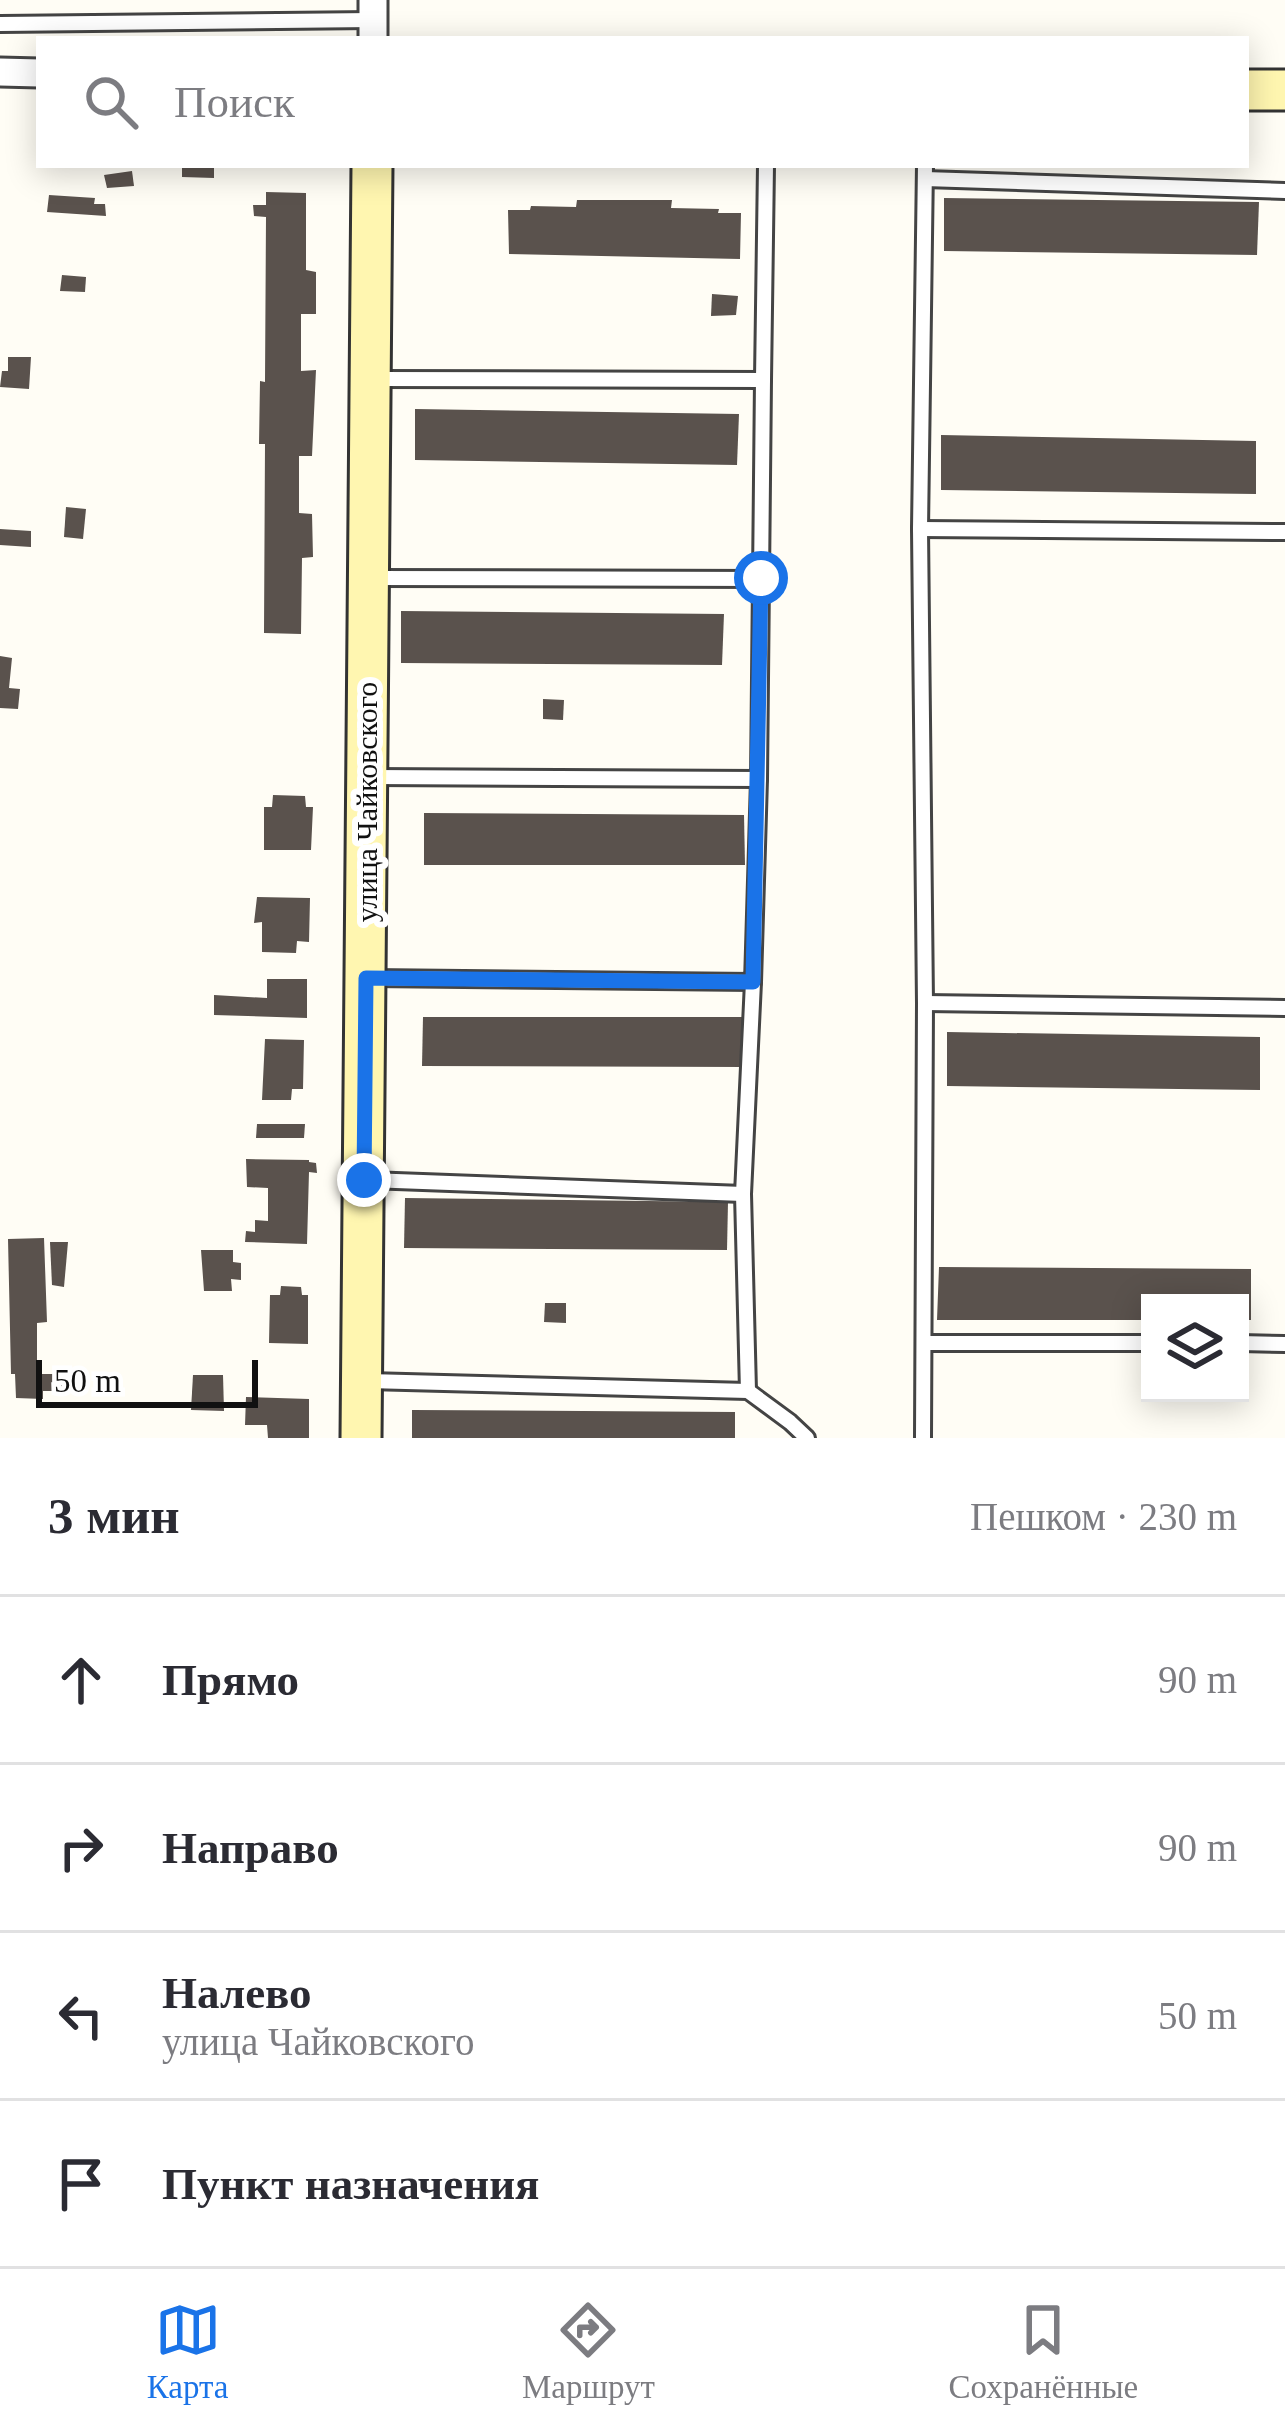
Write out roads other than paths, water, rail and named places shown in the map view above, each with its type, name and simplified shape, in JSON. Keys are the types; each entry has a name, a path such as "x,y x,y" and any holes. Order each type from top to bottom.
{"main road":[{"path":"1249,90 1285,90"},
{"name":"улица Чайковского","path":"361,1438 372,168"}],"street":[{"path":"0,72 36,73"}],"lane":[{"path":"0,24 373,20"},
{"path":"748,1391 742,1194 759,779 766,168"},
{"path":"923,1438 926,1004 920,529 925,172 1285,191"},
{"path":"370,379 763,380"},
{"path":"920,529 1285,532"},
{"path":"368,578 761,578"},
{"path":"367,777 759,779"},
{"path":"366,978 753,982"},
{"path":"926,1004 1285,1008"},
{"path":"364,1180 742,1194"},
{"path":"924,1342 1141,1343"},
{"path":"1249,1343 1285,1343"},
{"path":"363,1381 748,1391 807,1438"}]}
